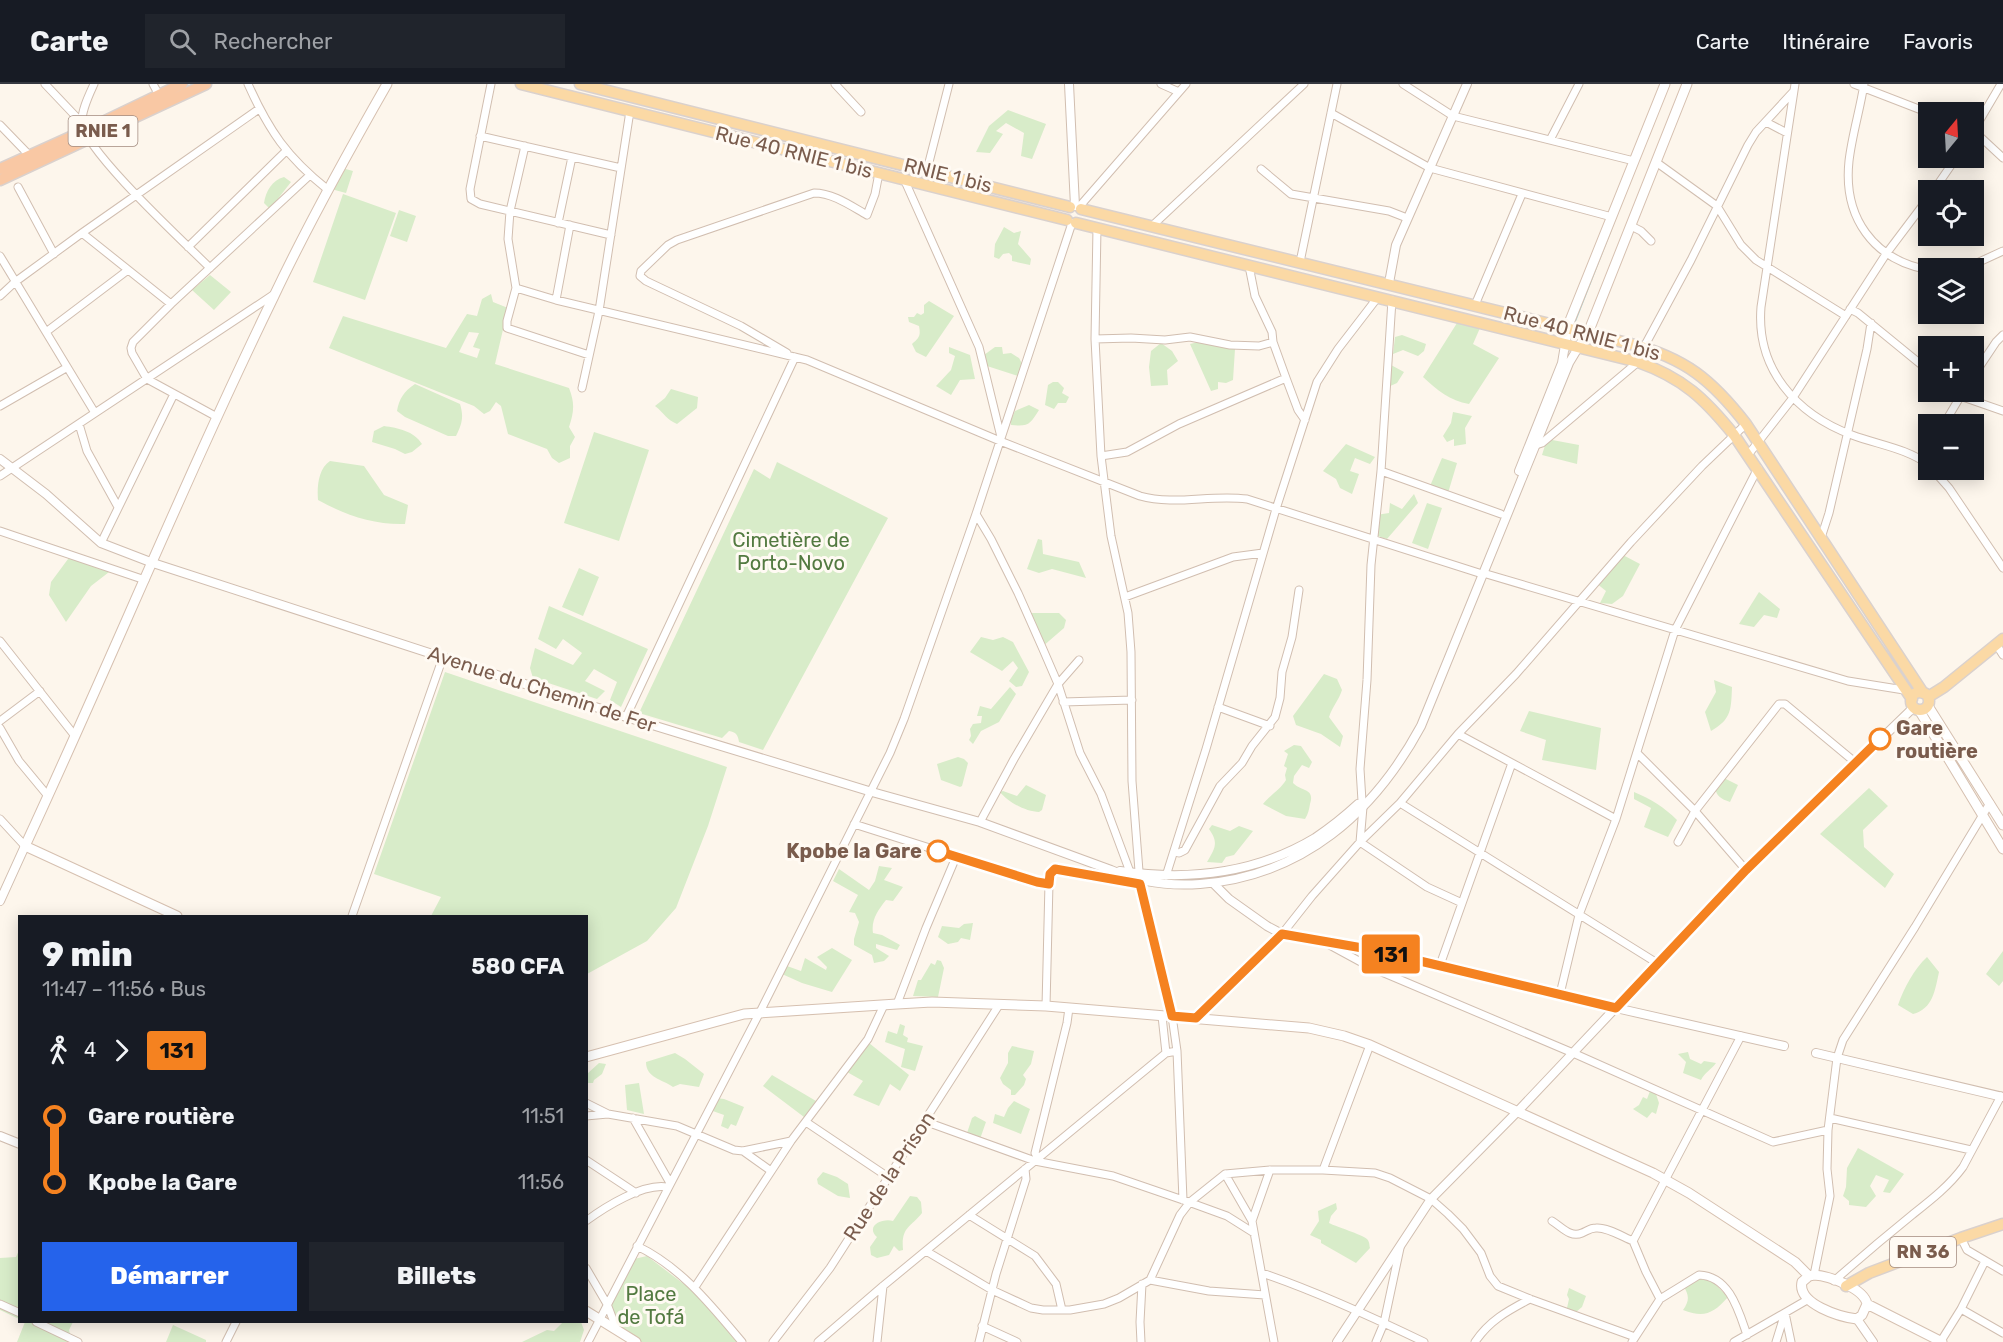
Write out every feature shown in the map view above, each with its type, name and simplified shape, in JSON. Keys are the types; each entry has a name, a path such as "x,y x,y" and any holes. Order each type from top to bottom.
{"highway":[{"name":"RNIE 1","path":"0,169 182,84"},
{"name":"RNIE 1","path":"0,180 84,131 206,84"}],"main road":[{"path":"175,915 26,846 217,417 274,295 327,189 387,84"},
{"name":"Rue 40 RNIE 1 bis","path":"521,84 1638,362 1681,381 1706,402 1734,435 1921,699"},
{"name":"RNIE 1 bis","path":"580,84 612,88 1077,207"},
{"path":"1565,345 1567,328 1665,84"},
{"path":"1578,348 1588,333 1687,84"},
{"path":"1072,222 1065,214 1077,207"},
{"name":"Rue 40 RNIE 1 bis","path":"1077,207 1644,347 1670,356 1698,373 1722,395 1746,424 1821,538 1921,699"},
{"path":"1921,699 1999,641"},
{"path":"1921,699 2003,825"},
{"path":"1921,699 1982,815 2003,849"},
{"path":"588,1056 732,1016 760,1012 932,1002 1046,1006 1309,1028 1370,1045 1665,1179 1787,1257 1811,1275 1834,1281 1864,1295 1867,1304 1862,1315 1857,1318 1848,1317 1807,1300 1801,1287 1805,1278 1811,1275"},
{"name":"RN 36","path":"1846,1286 1869,1273 2003,1224"},
{"path":"1867,1304 1942,1342"},
{"path":"588,1312 636,1342"}],"street":[{"path":"45,84 137,196 210,268"},
{"path":"84,131 94,84"},
{"path":"153,84 159,95"},
{"path":"248,84 259,109 286,151 327,189"},
{"path":"491,84 470,189 471,199 475,203 610,235"},
{"path":"835,84 861,112"},
{"path":"927,170 949,84"},
{"path":"1069,84 1077,207"},
{"path":"1161,84 1179,92"},
{"path":"1077,207 1186,84"},
{"path":"1152,226 1304,84"},
{"path":"1300,262 1337,84"},
{"path":"1403,84 1453,116 1634,160"},
{"path":"1389,284 1396,245 1467,84"},
{"path":"1550,140 1579,84"},
{"path":"1854,84 1918,108"},
{"path":"1984,113 2001,84"},
{"path":"1864,86 1849,160 1850,192 1857,219 1866,233 1886,254 1907,265 1918,268"},
{"path":"1644,347 1691,260 1748,145 1795,87"},
{"path":"1795,87 1760,319 1762,343 1771,366 1792,399 1827,423 1847,433 1902,450 1918,459"},
{"path":"0,296 15,282 82,233 259,109"},
{"path":"582,388 599,311 630,111"},
{"path":"1331,113 1430,168 1612,217"},
{"path":"1766,122 1787,133"},
{"path":"0,125 30,156"},
{"path":"480,136 621,168"},
{"path":"1984,140 2003,158"},
{"path":"525,146 510,211 508,239 516,288 507,328 589,355"},
{"path":"188,247 286,151"},
{"path":"558,223 572,157"},
{"path":"1656,162 1717,206 1741,245 1756,260 1871,323 1918,362"},
{"path":"1261,169 1291,194 1389,212 1407,218"},
{"path":"879,173 875,194 867,215 828,196 814,193 677,240 668,245 641,272 640,276 795,357 1140,496 1156,500 1240,498 1579,602 1848,681 1921,699"},
{"path":"217,417 147,379 132,353 133,342 310,175"},
{"path":"904,179 979,347 1001,439"},
{"path":"18,187 54,254"},
{"path":"1475,305 1522,194"},
{"path":"1748,455 1792,399 1886,254 1918,212"},
{"path":"588,1342 872,792 904,719 976,514 1072,222"},
{"path":"556,300 570,225"},
{"path":"1631,226 1641,231 1651,241"},
{"path":"1096,228 1095,339 1101,456 1111,536 1125,597 1131,652 1132,781 1137,878"},
{"path":"82,233 171,304"},
{"path":"1984,260 2003,251"},
{"path":"0,256 95,413"},
{"path":"1249,266 1255,296 1272,332 1298,411 1305,420"},
{"path":"46,332 128,270"},
{"path":"516,288 599,311 795,357"},
{"path":"0,476 274,295"},
{"path":"1166,876 1276,509 1321,374 1378,297"},
{"path":"1360,842 1362,804 1360,769 1392,300"},
{"path":"1821,538 1829,513 1871,323"},
{"path":"1984,360 2003,335"},
{"path":"1095,339 1165,340 1190,337 1230,345 1259,346 1274,342"},
{"path":"1046,1006 1049,884 1050,874 1055,869 1182,884 1213,883 1263,871 1302,854 1334,832 1389,772 1418,724 1536,445 1566,363 1565,345"},
{"path":"1481,573 1501,514 1566,363 1578,348"},
{"path":"626,717 795,357"},
{"path":"1536,445 1542,443 1638,362"},
{"path":"0,406 66,368"},
{"path":"1101,456 1127,453 1185,421 1286,378"},
{"path":"101,543 174,394"},
{"path":"1981,402 2003,411"},
{"path":"79,424 87,451 118,507"},
{"path":"1196,1018 1282,934 1360,842 1400,803 1458,734 1516,674 1631,542 1702,466 1746,424"},
{"name":"Avenue du Chemin de Fer","path":"0,459 13,467 101,543 153,563 626,717 872,792 980,822 1137,878"},
{"path":"1560,994 1579,915 1616,819 1675,630 1758,468"},
{"path":"1381,471 1501,514"},
{"path":"1942,480 2003,568"},
{"path":"976,514 1018,593 1058,684 1080,753 1101,794 1137,878 1172,1016 1177,1051 1187,1201"},
{"path":"0,531 145,580"},
{"path":"1125,597 1233,557 1263,553"},
{"path":"1174,852 1179,854 1185,850 1220,786 1242,763 1263,731 1270,726 1278,709 1282,672 1292,637 1299,590"},
{"path":"0,641 75,736"},
{"path":"1999,641 2003,655"},
{"path":"352,915 443,657"},
{"path":"980,822 1058,684 1079,660"},
{"path":"0,721 40,691"},
{"path":"1337,1342 1431,1199 1518,1111 1746,870 1921,699"},
{"path":"1063,702 1132,700"},
{"path":"1678,842 1695,811 1779,704 1782,703 1856,763"},
{"path":"1218,707 1270,726"},
{"path":"0,728 19,761 48,796"},
{"path":"1458,734 1616,819"},
{"path":"1637,753 1695,811 1746,870"},
{"path":"1440,965 1512,763"},
{"path":"1400,803 1657,963"},
{"path":"1811,1275 1830,1196 1827,1169 1828,1130 1838,1058 1849,1028 1915,927 1990,803"},
{"path":"1137,878 1189,876 1230,871 1277,858 1316,837 1362,804"},
{"path":"0,819 26,846 0,901"},
{"path":"854,824 1049,884"},
{"path":"1360,842 1427,887 1462,903"},
{"path":"897,1004 956,856"},
{"path":"1213,883 1229,899 1266,926 1282,934 1366,948 1784,1046"},
{"path":"1321,941 1370,968 1573,1053 1773,1142 1828,1130"},
{"path":"695,1287 791,1141 868,1038 884,1005"},
{"name":"Rue de la Prison","path":"773,1342 830,1268 999,1005"},
{"path":"1036,1160 1035,1153 1069,1008"},
{"path":"1162,1016 1166,1053"},
{"path":"1633,1241 1741,1036"},
{"path":"1323,1170 1370,1045"},
{"path":"818,1342 1166,1053 1177,1051"},
{"path":"1816,1053 2002,1096 1959,1173 1938,1194 1834,1281"},
{"path":"588,1104 608,1114"},
{"path":"588,1116 608,1114 668,1124 696,1133 722,1146 744,1151 771,1171"},
{"path":"633,1118 668,1185"},
{"path":"1830,1118 1971,1150"},
{"path":"924,1121 1036,1160 1113,1176 1187,1201 1227,1216 1254,1233"},
{"path":"806,1122 888,1177"},
{"path":"0,1136 18,1143"},
{"path":"744,1151 791,1141"},
{"path":"588,1161 636,1193"},
{"path":"979,1342 992,1290 1026,1179 1025,1169"},
{"path":"1252,1221 1270,1170"},
{"path":"1150,1280 1187,1201 1225,1173 1323,1170 1378,1174 1431,1199 1463,1228 1481,1253 1492,1281 1498,1286 1633,1340 1660,1299 1699,1275 1710,1278 1726,1289 1733,1298 1748,1335"},
{"path":"1225,1173 1252,1221 1274,1342"},
{"path":"588,1220 606,1207 636,1193 651,1187 668,1185"},
{"path":"969,1215 1031,1252 1056,1284 1062,1310"},
{"path":"1552,1221 1566,1232 1573,1234 1579,1235 1590,1229 1600,1228 1633,1241 1660,1299"},
{"path":"1961,1238 1967,1250 2003,1270"},
{"path":"637,1246 695,1287 742,1342"},
{"path":"1376,1342 1384,1323 1400,1248"},
{"path":"926,1251 992,1290 1031,1308 1043,1310 1062,1310 1104,1304 1150,1280 1209,1291 1265,1295"},
{"path":"1942,1342 1986,1261"},
{"path":"588,1271 607,1304 617,1330"},
{"path":"1262,1273 1304,1287 1359,1310 1424,1342"},
{"path":"1141,1342 1142,1284"},
{"path":"877,1342 883,1286"},
{"path":"1475,1342 1495,1319 1530,1299"},
{"path":"1734,1342 1807,1300"},
{"path":"0,1304 18,1312"},
{"path":"1961,1309 2003,1333"},
{"path":"1776,1342 1785,1313"},
{"path":"1785,1313 1791,1342"},
{"path":"1857,1318 1873,1342"},
{"path":"38,1323 78,1342"},
{"path":"226,1342 236,1323"},
{"path":"982,1326 1017,1342"}],"green space":[{"path":"1008,110 1046,124 1032,159 1021,156 1024,133 1006,123 996,131 1003,134 990,153 976,152 989,126"},
{"path":"342,168 353,171 346,193 331,189"},
{"path":"284,177 291,182 270,209 264,203 266,194 273,183"},
{"path":"343,194 396,213 365,300 313,282"},
{"path":"399,210 416,216 407,242 390,236"},
{"path":"1004,227 1014,233 1021,231 1018,244 1031,259 1030,265 1012,261 1009,253 1003,254 999,259 994,257 995,244"},
{"path":"210,275 231,292 214,310 192,290"},
{"path":"491,294 493,302 508,308 495,364 569,388 573,408 569,427 575,437 570,446 570,458 559,463 552,458 547,449 508,434 501,406 496,402 490,411 484,414 474,406 329,348 343,316 446,348 467,314 477,316 482,299","holes":["469,332 479,333 473,347 480,349 477,358 459,352"]},
{"path":"929,301 954,316 926,357 916,352 912,344 919,336 920,329 919,326 909,322 908,317 924,313 924,305"},
{"path":"1457,323 1480,328 1473,344 1499,358 1469,404 1444,394 1423,377"},
{"path":"1402,335 1426,344 1424,351 1418,356 1403,350 1393,354 1395,337"},
{"path":"1198,342 1235,349 1233,380 1226,383 1218,382 1218,389 1211,391 1190,344"},
{"path":"1161,343 1172,351 1178,361 1167,370 1168,385 1151,386 1149,367 1151,351"},
{"path":"949,347 970,355 975,379 960,380 951,395 936,386 951,370 955,356 949,353"},
{"path":"995,347 1002,347 1003,354 1011,353 1019,358 1024,367 1021,377 987,366 984,355"},
{"path":"1391,365 1404,372 1397,383 1388,387"},
{"path":"1058,382 1064,388 1062,393 1069,397 1066,403 1058,403 1054,409 1045,405 1048,385"},
{"path":"415,384 460,404 462,420 456,436 448,436 405,417 397,411 403,396"},
{"path":"671,389 698,397 697,408 677,424 655,406"},
{"path":"1029,405 1039,410 1031,421 1025,425 1011,425 1015,411"},
{"path":"1453,412 1472,416 1465,428 1466,444 1454,446 1454,439 1447,442 1443,436 1451,423"},
{"path":"384,426 410,433 422,444 412,452 405,454 372,442 374,431"},
{"path":"594,432 649,450 619,541 564,523"},
{"path":"1547,439 1579,445 1577,464 1542,455"},
{"path":"1346,444 1375,457 1370,464 1355,458 1350,471 1359,474 1352,494 1340,488 1336,479 1323,471"},
{"path":"1442,458 1457,463 1448,493 1430,486"},
{"path":"330,461 364,466 384,495 408,505 405,524 382,523 360,518 318,500 321,473"},
{"name":"Cimetière de Porto-Novo","path":"777,462 888,518 763,750 739,742 736,734 731,731 722,738 639,713 754,469 770,479"},
{"path":"1414,494 1418,503 1387,539 1374,535 1376,515 1389,513 1390,503 1402,509"},
{"path":"1427,503 1442,508 1428,549 1412,543"},
{"path":"1038,539 1042,540 1043,554 1079,562 1086,578 1052,569 1039,573 1027,569"},
{"path":"1621,554 1640,564 1623,596 1612,604 1600,603 1606,591 1596,583"},
{"path":"71,555 113,569 91,586 66,622 49,595 51,582"},
{"path":"579,568 599,577 583,616 562,607"},
{"path":"1759,592 1780,609 1777,618 1764,615 1754,627 1739,624"},
{"path":"549,606 648,649 621,707 610,700 617,682 594,669 585,681 605,691 597,699 533,678 530,668 535,648 573,665 582,653 563,639 556,649 538,639"},
{"path":"1030,613 1059,613 1066,620 1064,628 1042,647"},
{"path":"981,637 993,640 1003,637 1013,642 1029,672 1022,686 1016,687 1009,681 1018,668 1013,661 1002,671 970,652"},
{"path":"445,672 727,767 708,826 676,908 647,941 588,973 588,915 432,915 441,897 374,874"},
{"path":"1324,674 1337,679 1342,690 1329,717 1343,736 1340,747 1321,734 1296,725 1293,716"},
{"path":"1714,680 1732,687 1732,695 1727,718 1711,731 1705,712 1716,692"},
{"path":"1010,687 1016,694 999,722 981,731 973,744 969,740 970,729 973,724 981,723 982,716 977,716 980,706 991,709"},
{"path":"1529,711 1601,728 1596,770 1542,760 1546,740 1520,731"},
{"path":"1294,745 1301,746 1312,762 1309,768 1302,765 1294,776 1293,783 1311,795 1305,819 1286,816 1263,804 1286,780 1287,768 1284,766 1288,754 1284,751"},
{"path":"958,757 968,763 960,787 941,780 937,764"},
{"path":"1724,778 1738,785 1730,802 1716,793 1715,787"},
{"path":"1026,785 1046,795 1042,810 1039,812 1018,806 1000,792 1017,796"},
{"path":"1869,788 1888,806 1863,830 1864,847 1894,874 1885,888 1820,834"},
{"path":"1634,792 1657,804 1677,820 1668,837 1644,827 1651,808 1634,799"},
{"path":"1212,825 1230,831 1239,826 1253,831 1234,855 1226,857 1222,863 1207,862 1215,846 1209,829"},
{"path":"879,866 892,868 884,880 903,887 893,901 886,900 873,924 873,933 882,935 900,945 897,950 876,944 876,948 889,956 884,961 874,963 872,955 854,945 859,922 855,913 849,912 858,895 833,881 839,869 869,890 875,881"},
{"path":"973,923 970,940 961,938 958,942 948,944 938,937 942,926 959,928 964,924"},
{"path":"832,948 852,960 832,992 782,974 787,966 801,971 805,958 826,970 827,967 817,957"},
{"path":"2003,951 2003,981 1999,986 1986,974"},
{"path":"1927,957 1939,972 1936,985 1929,1003 1925,1008 1913,1014 1898,1005 1910,979"},
{"path":"937,960 941,961 944,968 938,997 913,996 918,980 921,980 931,963 935,965"},
{"path":"900,1024 905,1026 903,1035 908,1038 907,1042 923,1046 915,1071 901,1067 905,1049 885,1042 888,1031 897,1034"},
{"path":"869,1043 909,1075 900,1091 890,1084 879,1106 853,1095 863,1081 847,1072"},
{"path":"1012,1046 1034,1051 1031,1064 1023,1075 1026,1079 1024,1085 1015,1095 1011,1095 1011,1090 1003,1084 1000,1078 1008,1063 1008,1053"},
{"path":"1688,1052 1690,1059 1701,1064 1704,1061 1716,1063 1701,1080 1683,1073 1686,1062 1678,1054"},
{"path":"675,1053 704,1074 699,1087 680,1084 673,1087 649,1072 646,1062"},
{"path":"599,1063 606,1064 602,1074 593,1083 588,1083 588,1073"},
{"path":"772,1075 816,1101 804,1117 763,1086"},
{"path":"639,1083 644,1114 627,1110 625,1085"},
{"path":"1650,1091 1656,1094 1659,1103 1656,1114 1652,1112 1647,1118 1633,1109 1639,1105 1643,1097 1647,1099"},
{"path":"716,1098 744,1107 736,1126 731,1124 728,1129 721,1126 724,1115 710,1110"},
{"path":"1014,1101 1030,1109 1021,1134 993,1123 995,1114 1004,1117"},
{"path":"975,1116 986,1122 980,1139 967,1133 972,1118"},
{"path":"1858,1148 1904,1174 1890,1193 1883,1192 1889,1180 1876,1175 1870,1186 1876,1196 1866,1207 1849,1205 1849,1201 1843,1196 1847,1168"},
{"path":"823,1172 848,1184 850,1198 838,1196 818,1184 817,1179"},
{"path":"910,1196 917,1197 921,1202 922,1213 907,1228 903,1237 903,1250 899,1251 894,1246 889,1255 877,1258 871,1255 870,1247 877,1237 874,1233 874,1226 880,1222 893,1221"},
{"path":"1336,1203 1337,1209 1329,1223 1364,1237 1369,1243 1370,1248 1356,1263 1310,1235 1319,1221 1318,1211"},
{"path":"18,1252 18,1319 0,1310 0,1258 16,1257"},
{"name":"Place de Tofá","path":"647,1256 693,1291 737,1342 641,1342 619,1329 611,1306 634,1259"},
{"path":"1699,1275 1713,1282 1728,1297 1713,1311 1703,1314 1683,1310 1688,1298 1683,1285"},
{"path":"1569,1288 1586,1296 1582,1307 1576,1312 1567,1308"},
{"path":"25,1323 72,1323 69,1330 72,1342 17,1342"},
{"path":"562,1323 581,1323 584,1330 580,1342 522,1342 547,1330 554,1331"},
{"path":"173,1325 206,1340 206,1342 166,1342"}],"waterway":[{"path":"1575,322 1622,202"}],"bus line":[{"name":"131","path":"938,851 1049,884 1050,874 1055,869 1140,884 1172,1016 1196,1018 1282,934 1357,946 1616,1008 1746,870 1880,739"}],"place":[{"name":"Gare routière","path":"1880,739"},
{"name":"Kpobe la Gare","path":"938,851"}]}
